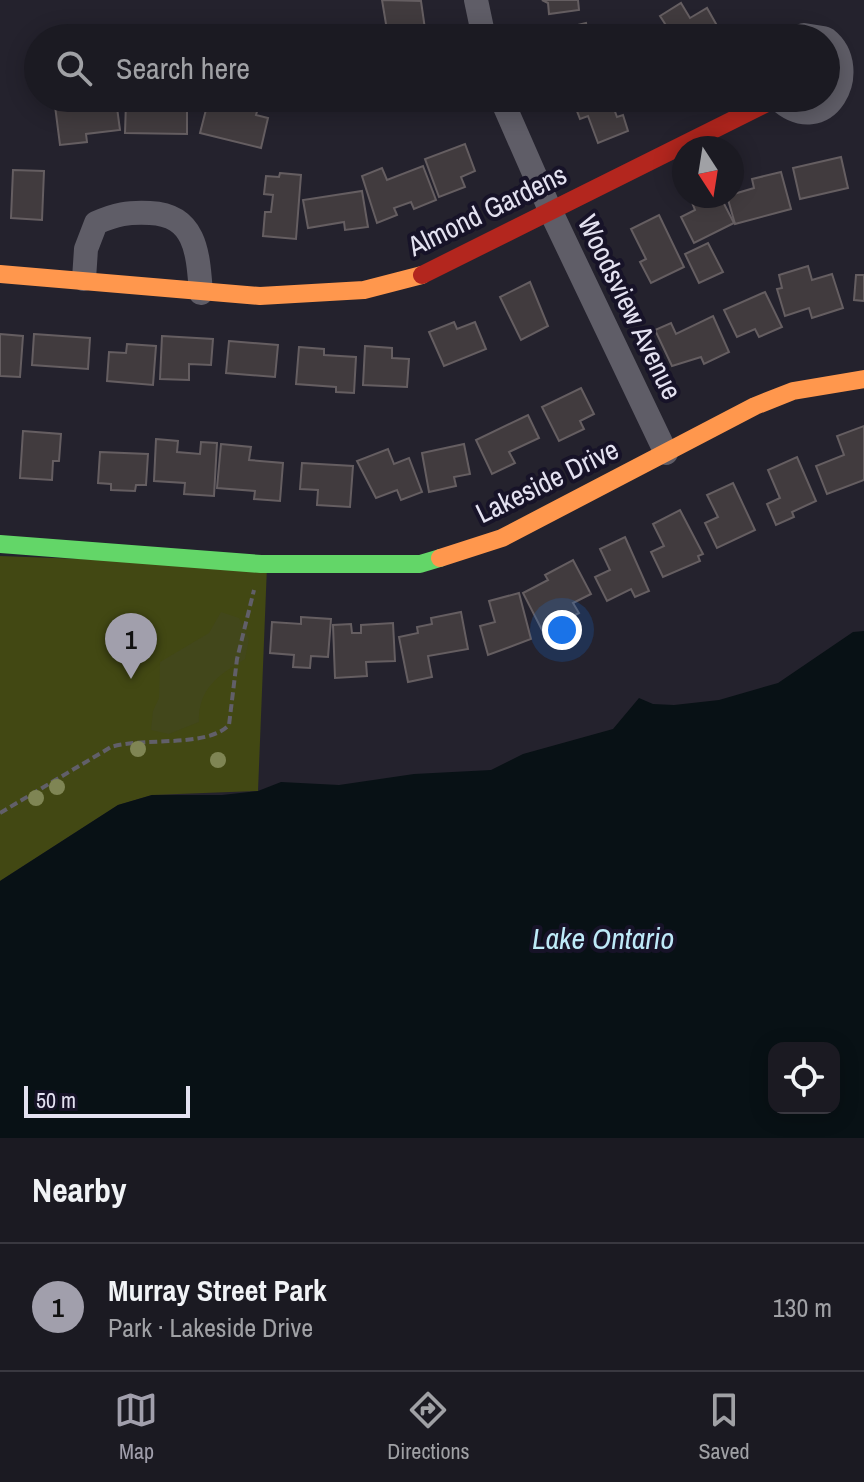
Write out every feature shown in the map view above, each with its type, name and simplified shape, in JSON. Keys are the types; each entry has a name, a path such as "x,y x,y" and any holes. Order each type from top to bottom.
{"street":[{"path":"476,0 481,24"},
{"name":"Almond Gardens","path":"840,50 848,73 840,97"},
{"name":"Woodsview Avenue","path":"507,112 551,212 666,453"},
{"name":"Almond Gardens","path":"0,274 84,279 201,293 367,292 414,279 749,112"},
{"path":"84,279 86,249 96,223 119,212 170,214 190,233 198,256 201,293"},
{"name":"Lakeside Drive","path":"0,544 261,564 420,564 502,538 755,406 793,391 864,379"}],"path":[{"path":"0,813 111,747 131,741 214,735 224,730 229,725 237,659 261,564"}],"green space":[{"path":"0,556 267,566 258,791 152,795 118,805 0,881"},
{"path":"221,612 239,618 249,639 245,659 226,671 206,692 199,722 169,734 151,730 153,711 159,698 160,662 209,633"}],"water":[{"name":"Lake Ontario","path":"864,631 864,1138 0,1138 0,881 118,805 152,795 222,795 258,791 281,782 339,785 414,774 491,770 523,754 613,729 639,698 653,704 674,705 719,700 778,683 853,632"}],"building":[{"path":"382,0 421,1 424,24 386,24"},
{"path":"542,0 578,0 579,10 549,14 548,3"},
{"path":"681,3 690,18 707,8 716,24 665,24 660,16"},
{"path":"56,112 118,112 120,130 86,134 87,142 60,145"},
{"path":"126,112 187,112 187,134 125,133"},
{"path":"205,112 257,112 256,115 268,118 261,148 200,133"},
{"path":"577,112 615,112 617,117 623,115 628,131 598,143 588,116 580,119"},
{"path":"465,144 475,171 461,177 465,187 439,197 425,159"},
{"path":"841,157 848,188 800,199 793,168"},
{"path":"423,166 436,200 414,209 411,202 394,208 397,215 377,223 362,176 382,168 387,180"},
{"path":"13,170 44,171 42,220 11,218"},
{"path":"781,172 791,209 735,224 730,208 744,208 744,191 754,188 752,179"},
{"path":"280,173 301,175 296,239 263,236 265,212 271,212 273,195 264,194 266,176 279,177"},
{"path":"362,191 368,227 345,230 344,222 308,228 303,200"},
{"path":"726,208 734,223 694,243 681,217 695,210"},
{"path":"659,215 684,267 651,283 640,262 646,259 631,229"},
{"path":"708,243 723,272 699,283 685,254"},
{"path":"808,266 812,280 832,274 843,308 812,318 809,308 785,316 777,289 782,288 779,275"},
{"path":"856,275 864,275 864,301 854,300"},
{"path":"530,282 548,326 521,340 500,297"},
{"path":"765,292 782,327 759,337 755,329 737,337 724,310"},
{"path":"713,316 729,352 704,364 701,357 672,366 655,330 671,323 676,334"},
{"path":"454,322 457,329 475,322 486,349 444,366 429,332"},
{"path":"0,334 23,336 20,377 0,376"},
{"path":"34,334 90,338 88,369 32,365"},
{"path":"162,336 213,339 211,365 189,364 189,380 160,379"},
{"path":"229,341 278,345 275,377 226,373"},
{"path":"127,344 156,346 153,385 107,381 109,352 126,353"},
{"path":"365,346 392,348 392,358 409,359 407,387 363,385"},
{"path":"299,347 324,349 324,355 356,357 354,393 336,392 336,387 296,384"},
{"path":"581,388 594,414 580,421 584,429 559,441 542,407"},
{"path":"528,415 539,438 509,452 515,463 492,474 476,440"},
{"path":"864,426 864,480 827,494 816,466 844,455 837,436"},
{"path":"23,431 61,434 59,461 53,461 52,480 20,478"},
{"path":"156,439 178,441 177,452 200,454 201,442 217,443 214,496 184,494 185,483 154,481"},
{"path":"221,444 251,447 249,460 283,463 280,501 254,499 255,491 217,488"},
{"path":"464,444 470,474 454,477 456,486 429,492 422,453"},
{"path":"388,449 394,464 409,458 422,492 401,500 397,490 376,498 357,461"},
{"path":"100,452 148,454 146,485 136,485 135,491 111,490 111,484 98,483"},
{"path":"797,457 816,501 792,512 794,517 776,525 767,504 780,498 768,470"},
{"path":"302,463 353,466 350,507 317,505 318,490 300,489"},
{"path":"733,483 755,530 717,548 705,523 718,517 707,495"},
{"path":"680,510 703,554 698,556 700,561 663,577 651,552 664,546 653,524"},
{"path":"625,537 649,591 635,597 631,589 607,601 595,577 610,570 600,549"},
{"path":"573,560 591,594 573,603 579,613 543,632 523,593 548,580 545,575"},
{"path":"519,593 531,639 488,655 480,626 495,622 489,601"},
{"path":"461,612 468,649 428,656 432,677 408,682 399,637 418,633 417,627 432,624 431,618"},
{"path":"301,617 331,619 328,657 311,656 310,668 293,667 294,655 270,653 272,622 301,624"},
{"path":"393,623 395,661 366,662 367,676 335,678 333,625 351,624 352,633 361,633 361,625"}],"traffic: fast":[{"path":"0,544 261,564 420,564 440,558"}],"traffic: slow":[{"path":"0,274 260,296 364,290 422,275"},
{"path":"440,558 502,538 755,406 793,391 864,379"}],"traffic: jam":[{"path":"422,275 749,112"}],"place":[{"name":"Murray Street Park","path":"131,679"}]}
